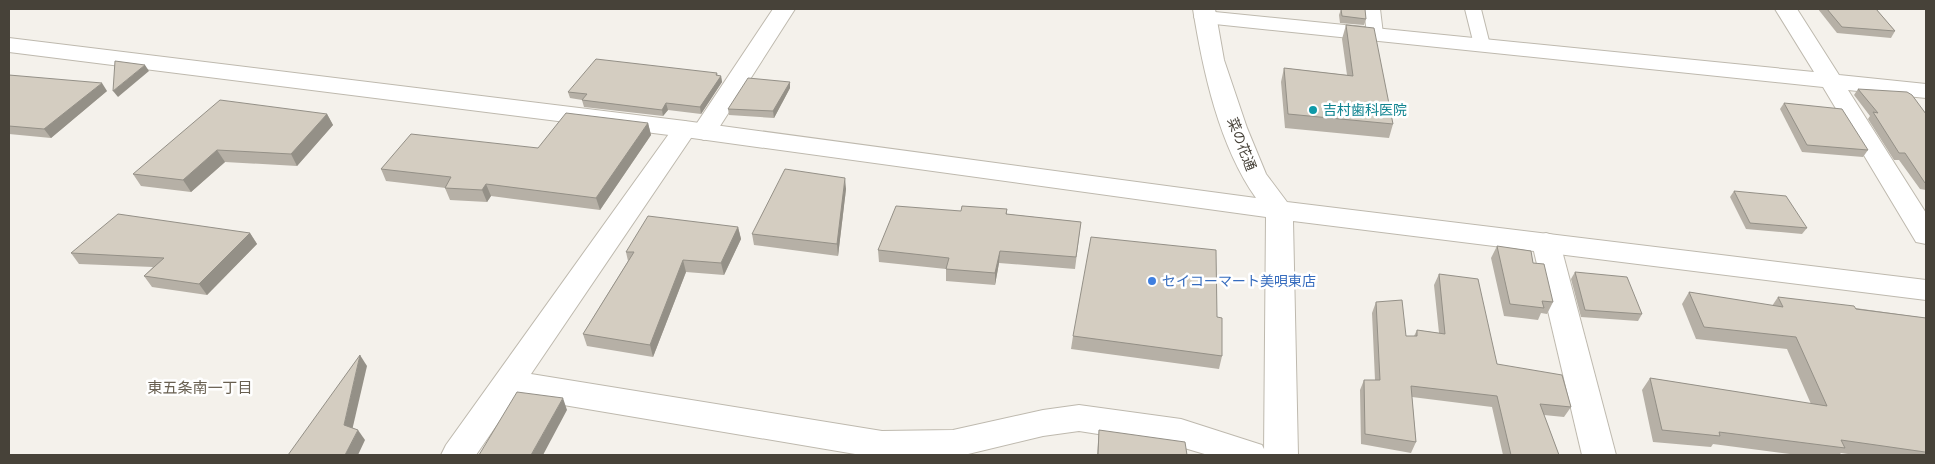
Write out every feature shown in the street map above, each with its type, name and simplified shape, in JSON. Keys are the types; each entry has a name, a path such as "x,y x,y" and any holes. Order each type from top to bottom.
{"street":[{"path":"458,455 508,383 784,9"},
{"path":"1786,9 1926,235"},
{"path":"1205,13 1375,34 1926,91"},
{"name":"菜の花通","path":"1205,13 1213,60 1235,128 1254,176 1279,210"},
{"path":"9,45 694,130 1279,210 1926,290"},
{"path":"1279,210 1281,455"},
{"path":"1546,243 1599,455"},
{"path":"508,383 882,445 953,444 1043,423 1080,418 1181,434 1250,455"}],"lane":[{"path":"1372,9 1375,34"},
{"path":"1473,9 1482,45"}],"building":[{"path":"1341,9 1365,9 1366,19 1342,16"},
{"path":"1827,9 1876,9 1895,31 1842,27"},
{"path":"1346,25 1374,28 1393,124 1288,114 1284,68 1353,76"},
{"path":"596,59 717,73 716,75 721,76 700,107 666,103 662,110 582,100 587,94 568,92"},
{"path":"115,61 145,65 113,91"},
{"path":"9,75 102,83 44,129 9,126"},
{"path":"748,78 790,82 773,111 728,109"},
{"path":"1858,89 1907,92 1912,95 1926,114 1926,183 1905,153 1899,153 1873,112 1878,113"},
{"path":"220,100 327,114 291,154 217,150 183,180 133,174"},
{"path":"1784,103 1842,109 1868,150 1807,145"},
{"path":"566,113 648,123 596,198 486,184 482,190 445,188 451,177 381,169 411,134 538,148"},
{"path":"785,169 845,178 837,244 752,234"},
{"path":"1734,191 1786,196 1807,228 1750,223"},
{"path":"896,206 961,211 962,206 1007,209 1006,214 1081,222 1076,257 1000,251 995,273 946,269 949,258 878,250"},
{"path":"118,214 250,233 199,284 144,276 164,258 71,253"},
{"path":"648,216 738,227 721,263 683,260 650,345 583,334 634,252 626,252"},
{"path":"1091,237 1216,250 1217,317 1222,318 1222,356 1073,336"},
{"path":"1497,246 1531,251 1533,263 1544,264 1553,302 1542,301 1544,308 1510,304"},
{"path":"1575,272 1627,277 1642,314 1585,310"},
{"path":"1439,274 1478,279 1497,364 1562,375 1571,407 1540,404 1559,455 1511,455 1497,396 1411,386 1416,442 1365,434 1364,380 1380,380 1376,302 1402,300 1406,336 1417,336 1417,330 1445,334"},
{"path":"1689,292 1783,307 1778,297 1854,306 1856,309 1926,318 1926,453 1841,440 1845,448 1719,432 1720,436 1662,430 1650,378 1827,406 1796,337 1704,327"},
{"path":"360,355 344,425 358,430 345,455 288,455"},
{"path":"517,392 563,398 531,455 479,455"},
{"path":"1099,430 1185,442 1187,455 1098,455"}],"place":[{"name":"吉村歯科医院","path":"1313,110"},
{"name":"セイコーマート美唄東店","path":"1152,281"}],"district":[{"name":"東五条南一丁目","path":"200,387"}]}
